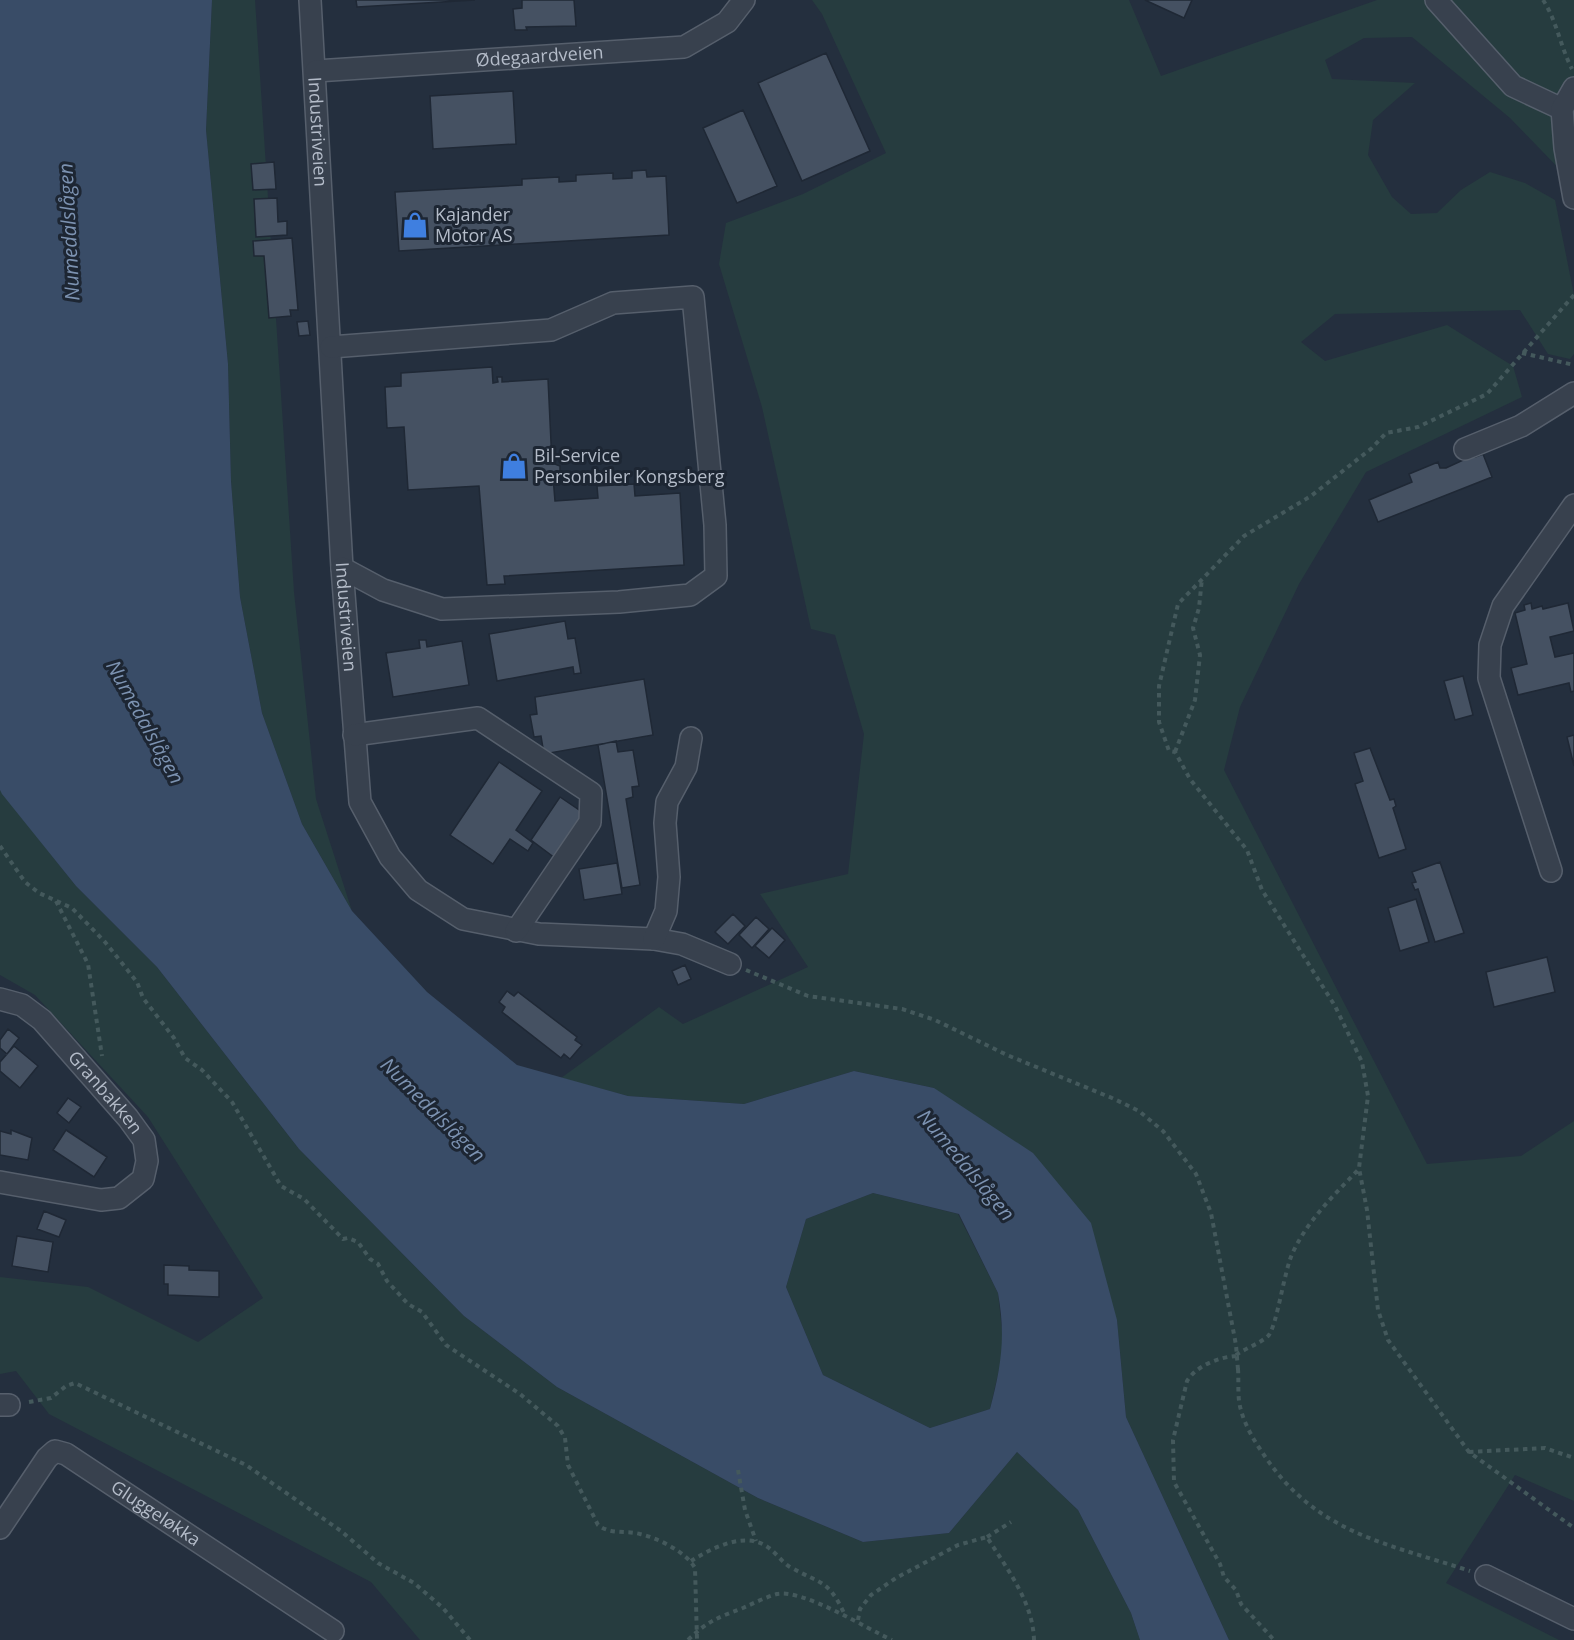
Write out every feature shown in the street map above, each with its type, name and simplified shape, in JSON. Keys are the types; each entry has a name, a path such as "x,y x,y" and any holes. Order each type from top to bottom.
{"street":[{"name":"Industriveien","path":"310,0 316,71 342,568 360,802 390,857 418,890 463,919 516,931 654,939 682,944 730,964"},
{"name":"Ødegaardveien","path":"316,71 684,47 727,22 744,0"},
{"path":"1436,0 1513,86 1562,109"},
{"path":"1574,88 1562,109 1565,148 1574,198"},
{"path":"331,347 551,330 613,303 693,297 716,525 716,576 690,595 620,602 442,609 383,590 342,568"},
{"path":"1465,448 1521,426 1574,393"},
{"path":"1551,871 1490,678 1490,645 1503,606 1574,505"},
{"path":"354,735 478,718 591,793 590,822 516,931"},
{"path":"654,939 666,911 669,877 665,823 667,802 686,767 691,738"},
{"name":"Granbakken","path":"0,999 22,1005 42,1020 144,1140 147,1161 143,1179 132,1191 119,1198 101,1200 0,1182"},
{"name":"Gluggeløkka","path":"0,1528 47,1458 55,1451 66,1454 333,1631"},
{"path":"1486,1576 1574,1619"}],"path":[{"path":"1543,0 1552,14 1563,53 1574,72"},
{"path":"1175,752 1169,751 1159,723 1160,686 1178,604 1244,536 1311,496 1372,448 1386,433 1418,427 1487,394 1574,295"},
{"path":"1521,353 1574,365"},
{"path":"1175,752 1195,700 1200,655 1193,628 1199,608 1202,578"},
{"path":"1175,752 1190,779 1247,850 1262,890 1335,1006 1362,1062 1368,1096 1359,1168 1367,1210 1378,1310 1388,1340 1469,1452 1574,1528"},
{"path":"0,846 25,882 39,893 72,908 105,942 137,982 142,998 174,1038 185,1058 202,1070 232,1102 280,1186 304,1199 343,1239 348,1238 358,1242 370,1259 378,1264 387,1281 408,1304 422,1312 446,1345 520,1394 558,1426 565,1438 568,1465 598,1526 606,1531 640,1534 684,1554 691,1561 696,1585 697,1640"},
{"path":"56,901 88,964 97,1036 104,1065 101,1087"},
{"path":"730,964 808,996 902,1009 935,1020 1007,1055 1139,1112 1163,1131 1196,1174 1216,1237 1229,1318 1236,1345 1240,1410 1260,1448 1297,1497 1325,1517 1370,1539 1486,1576"},
{"path":"1274,1640 1241,1604 1236,1590 1224,1577 1220,1564 1173,1482 1173,1440 1187,1381 1191,1375 1210,1362 1236,1355 1267,1337 1272,1330 1281,1286 1292,1253 1310,1222 1359,1168"},
{"path":"5,1405 51,1398 66,1386 75,1383 246,1465 341,1531 378,1563 414,1583 443,1608 470,1640"},
{"path":"1469,1452 1545,1448 1574,1458"},
{"path":"738,1470 745,1510 756,1541"},
{"path":"858,1620 860,1609 871,1595 896,1578 958,1545 987,1537 1011,1522"},
{"path":"987,1537 1019,1587 1034,1626 1034,1640"},
{"path":"691,1561 720,1545 756,1541 768,1547 788,1566 807,1574 832,1590 844,1613"},
{"path":"688,1640 710,1619 779,1594 800,1596 832,1611 844,1613 892,1640"}],"green space":[{"path":"212,0 255,0 294,592 316,799 352,911 302,824 262,713 240,597 231,481 228,364 206,130"},
{"path":"812,0 1129,0 1161,76 1377,0 1574,0 1574,184 1510,118 1412,37 1364,38 1325,60 1332,79 1415,83 1373,120 1368,155 1392,197 1411,214 1437,213 1461,190 1490,172 1525,183 1555,200 1574,295 1574,354 1570,359 1548,354 1520,310 1335,314 1301,342 1325,361 1447,325 1513,366 1522,397 1366,472 1299,584 1240,707 1224,770 1427,1164 1521,1156 1574,1121 1574,1501 1515,1475 1446,1583 1559,1640 1229,1640 1126,1417 1117,1320 934,1088 854,1071 744,1104 628,1096 561,1078 659,1007 683,1024 808,967 760,894 848,874 864,734 835,635 811,629 762,407 719,264 726,223 803,194 886,153 822,14"},
{"path":"0,790 76,886 157,967 299,1149 464,1316 557,1387 758,1498 863,1542 949,1533 1017,1452 1078,1510 1131,1613 1140,1640 420,1640 371,1582 49,1414 16,1371 0,1374 0,1277 88,1287 198,1342 263,1298 148,1117 35,995 0,975"},
{"path":"873,1193 958,1214 998,1293 1004,1348 990,1409 930,1428 823,1375 786,1287 806,1219"}],"water":[{"name":"Numedalslågen","path":"0,0 212,0 206,130 228,364 231,481 240,597 262,713 302,824 352,911 427,992 517,1065 628,1096 744,1104 854,1071 934,1088 1033,1153 1091,1223 1117,1320 1126,1417 1229,1640 1140,1640 1131,1613 1078,1510 1017,1452 949,1533 863,1542 758,1498 557,1387 464,1316 299,1149 157,967 76,886 0,790","holes":["873,1193 959,1214 998,1293 1002,1324 999,1365 990,1409 930,1428 823,1375 786,1287 806,1219"]}],"building":[{"path":"356,0 475,0 357,7"},
{"path":"522,0 574,0 576,26 526,27 527,30 515,30 513,9 522,8"},
{"path":"1145,0 1192,0 1184,18"},
{"path":"826,53 870,151 802,181 758,83"},
{"path":"513,91 516,144 433,149 430,96"},
{"path":"743,110 777,186 737,203 703,128"},
{"path":"274,162 276,189 253,190 251,164"},
{"path":"646,170 647,177 666,176 669,235 399,251 395,192 522,185 522,179 559,177 559,182 576,181 576,175 613,173 613,179 632,178 632,171"},
{"path":"277,198 278,222 287,221 287,235 256,237 254,199"},
{"path":"292,238 298,310 290,310 291,316 269,318 264,256 254,256 253,241"},
{"path":"308,321 310,335 299,336 297,322"},
{"path":"492,367 493,383 498,382 497,377 502,377 502,382 548,379 552,463 560,466 560,474 553,477 555,501 598,498 597,486 634,484 635,496 680,493 684,565 504,576 505,584 487,585 479,486 408,490 404,427 387,428 385,387 401,386 401,373"},
{"path":"1483,454 1492,477 1378,522 1369,500 1412,482 1409,474 1438,462 1440,468 1446,468 1474,455 1475,457"},
{"path":"1531,603 1532,609 1542,606 1543,609 1568,603 1574,631 1550,637 1555,657 1574,653 1574,691 1571,692 1569,683 1518,695 1511,668 1527,664 1515,613 1525,610 1524,605"},
{"path":"565,621 568,639 575,638 581,673 574,674 573,667 497,681 489,634"},
{"path":"419,640 426,640 427,647 462,641 469,685 393,697 386,653 420,648"},
{"path":"1463,676 1473,715 1455,720 1444,681"},
{"path":"644,679 653,735 544,754 541,736 534,737 530,715 537,714 535,697"},
{"path":"1574,735 1574,766 1567,737"},
{"path":"616,741 618,752 633,750 639,786 632,787 633,797 626,799 640,885 622,888 598,745"},
{"path":"1370,748 1390,800 1394,799 1396,806 1393,808 1406,849 1379,858 1355,784 1363,781 1354,753"},
{"path":"499,762 542,791 516,830 533,843 528,851 510,839 493,864 450,835"},
{"path":"560,797 585,814 555,858 531,840"},
{"path":"1440,862 1464,933 1435,942 1418,889 1415,890 1412,883 1416,882 1412,872"},
{"path":"617,863 622,894 584,900 579,869"},
{"path":"1416,899 1429,942 1400,951 1388,908"},
{"path":"733,914 745,926 728,944 715,932"},
{"path":"756,917 769,929 752,948 739,935"},
{"path":"772,928 785,940 769,958 755,946"},
{"path":"1547,957 1555,992 1494,1007 1486,972"},
{"path":"685,965 691,979 678,985 672,971"},
{"path":"507,991 514,996 518,992 577,1037 575,1040 582,1045 570,1059 564,1054 561,1058 502,1012 505,1007 499,1002"},
{"path":"8,1029 19,1038 7,1054 0,1048 0,1040"},
{"path":"14,1046 38,1066 20,1088 0,1071 0,1062"},
{"path":"68,1098 81,1107 69,1123 57,1113"},
{"path":"11,1130 32,1138 28,1160 0,1155 0,1131 11,1134"},
{"path":"66,1130 107,1157 94,1177 53,1150"},
{"path":"44,1211 66,1220 59,1237 37,1229"},
{"path":"17,1236 53,1242 48,1272 12,1266"},
{"path":"164,1265 189,1266 189,1270 219,1271 219,1297 168,1295 168,1284 164,1284"}],"place":[{"name":"Kajander Motor AS","path":"415,225"},
{"name":"Bil-Service Personbiler Kongsberg","path":"514,466"}]}
